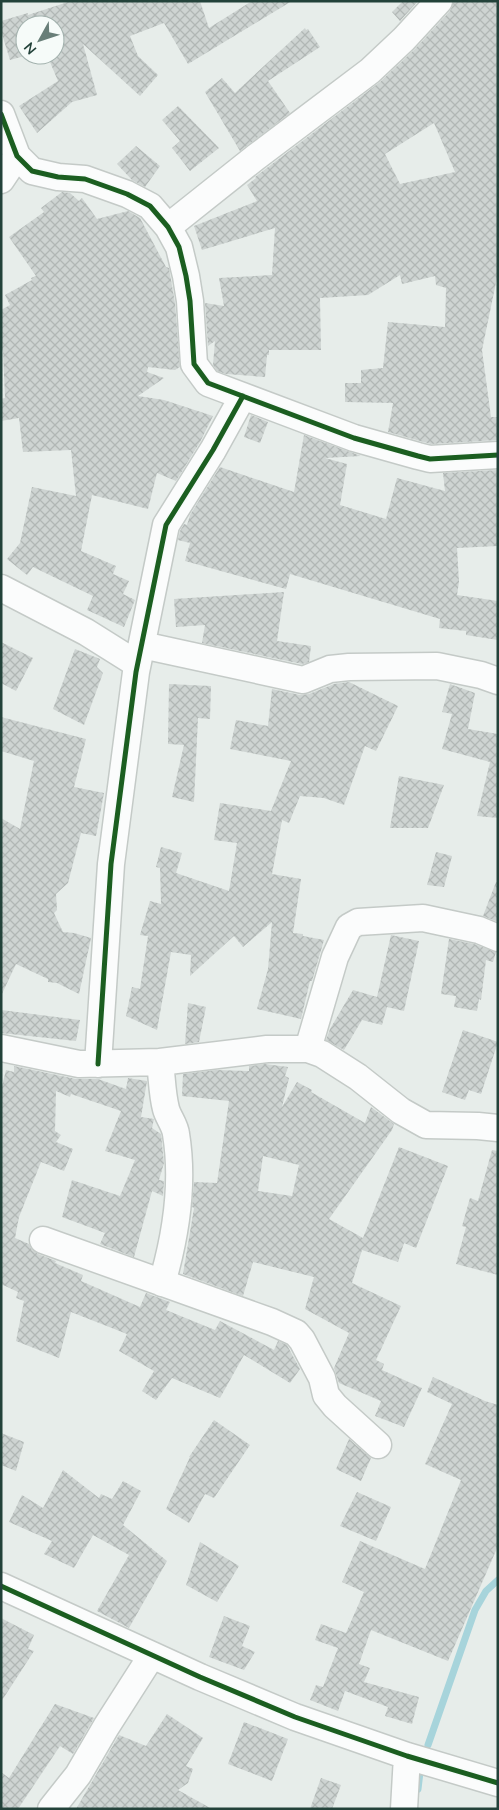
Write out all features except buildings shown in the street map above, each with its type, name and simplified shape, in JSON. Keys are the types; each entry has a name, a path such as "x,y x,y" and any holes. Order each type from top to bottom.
{"street":[{"path":"168,228 256,157 370,71 404,39 439,1"},
{"path":"1,114 17,156 32,170 58,177 85,179 127,194 150,206 168,228 180,246 186,276 190,301 194,364 208,383 354,438 418,456 430,458 498,455"},
{"path":"1,180 17,156"},
{"path":"98,1064 111,864 140,655 166,525 213,450 243,396"},
{"path":"1,588 86,632 140,655 303,680 330,669 349,667 437,666 498,680"},
{"path":"308,1049 335,957 349,927 358,922 423,918 479,930 498,938"},
{"path":"1,1048 79,1064 160,1062 266,1049 308,1049 322,1054 358,1077 401,1111 426,1125 498,1128"},
{"path":"160,1062 166,1109 176,1131 179,1162 173,1241 162,1283"},
{"path":"43,1240 272,1322 296,1333 302,1340 322,1378 326,1395 334,1406 378,1445"},
{"path":"1,1586 152,1655 295,1717 407,1756 498,1783"},
{"path":"51,1809 78,1775 152,1655"},
{"path":"404,1809 407,1756"}],"waterway":[{"path":"428,1745 475,1610 486,1591 498,1580"},
{"path":"418,1789 420,1772"}],"cycle path":[{"path":"1,114 17,156 32,171 58,177 85,179 127,194 150,206 168,227 179,247 186,276 190,301 194,364 208,383 354,438 430,459 498,455"},
{"path":"98,1064 111,864 136,672 166,525 213,450 243,396"},
{"path":"1,1586 200,1677 295,1717 407,1756 498,1783"}]}
